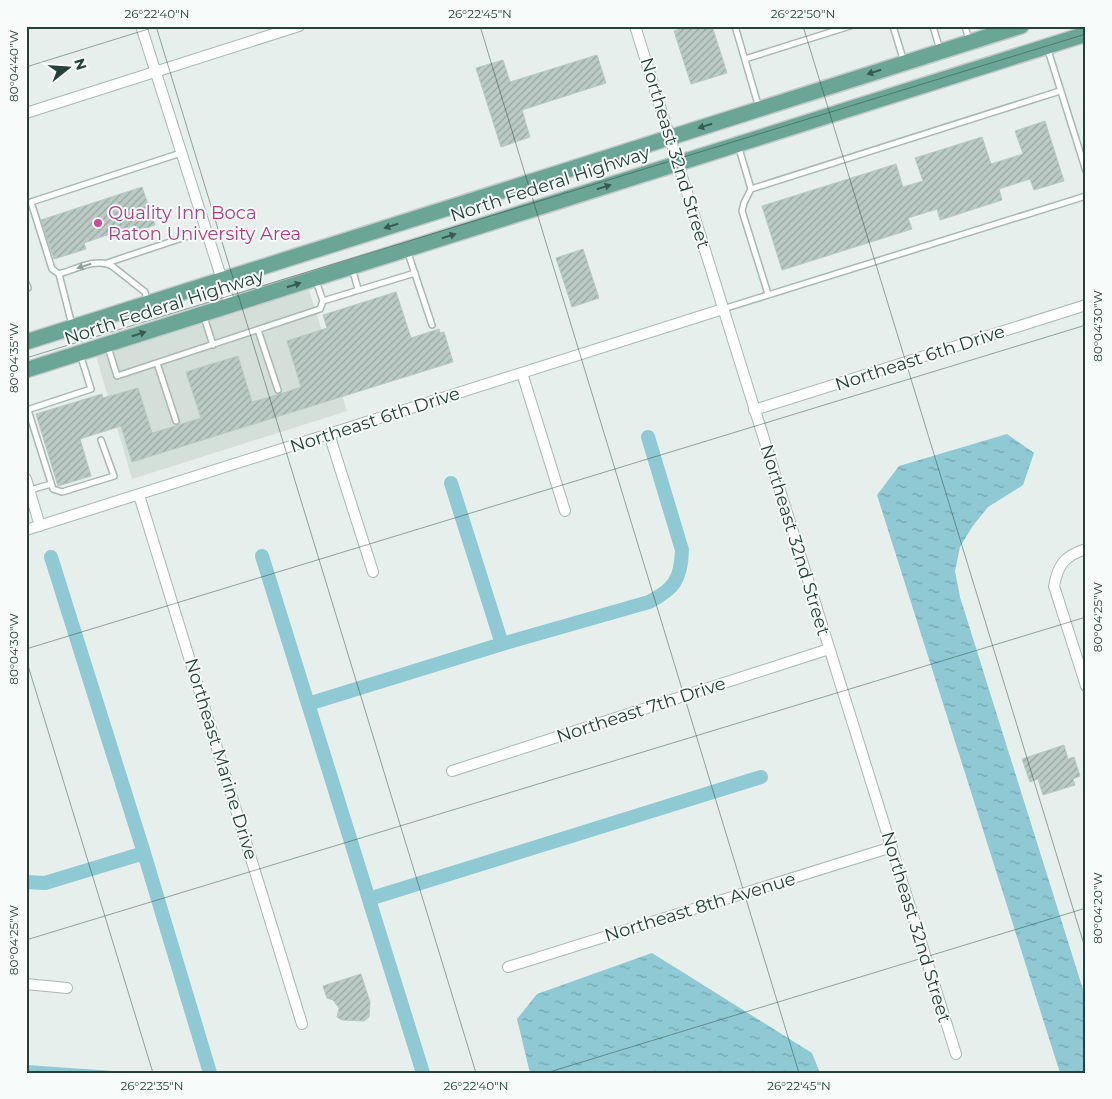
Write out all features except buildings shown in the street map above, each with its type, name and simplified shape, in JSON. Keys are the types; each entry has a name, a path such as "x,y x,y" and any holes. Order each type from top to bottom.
{"main road":[{"name":"North Federal Highway","path":"26,342 1021,26"},
{"name":"North Federal Highway","path":"26,370 1086,34"}],"street":[{"path":"141,26 230,305"},
{"path":"26,113 299,26"},
{"name":"Northeast 32nd Street","path":"635,26 956,1054"},
{"name":"Northeast 6th Drive","path":"754,410 1086,305"},
{"name":"Northeast 6th Drive","path":"26,530 723,309"},
{"path":"522,373 565,511"},
{"path":"329,434 372,572"},
{"path":"26,480 40,526"},
{"name":"Northeast Marine Drive","path":"139,495 302,1024"},
{"path":"1086,549 1065,560 1057,571 1054,586 1086,686"},
{"name":"Northeast 7th Drive","path":"452,771 829,649"},
{"name":"Northeast 8th Avenue","path":"508,967 892,847"},
{"path":"26,984 67,988"}],"lane":[{"path":"735,26 759,109"},
{"path":"745,59 850,26"},
{"path":"893,26 904,63"},
{"path":"933,26 940,52"},
{"path":"965,26 970,42"},
{"path":"1046,47 1086,171"},
{"path":"751,189 1060,91"},
{"path":"738,145 751,189 742,212 768,294"},
{"path":"73,327 59,274 52,269 31,202 181,153"},
{"path":"723,309 1086,196"},
{"path":"59,274 93,263 107,263 206,230"},
{"path":"407,249 432,325"},
{"path":"107,263 145,292 148,303"},
{"path":"351,267 358,289"},
{"path":"322,301 415,273"},
{"path":"108,344 117,376 320,310 322,301 315,278"},
{"path":"26,283 28,288 26,288"},
{"path":"203,314 213,345"},
{"path":"258,330 278,390"},
{"path":"80,353 90,389 27,410 53,489 62,492 114,476 102,440"},
{"path":"157,363 176,421"},
{"path":"30,490 51,484"}],"shaded area":[{"path":"309,290 347,411 132,479 96,356"}],"water":[{"path":"1007,434 1034,453 1023,485 988,507 972,527 960,547 955,571 960,597 1086,999 1086,1073 1060,1073 877,495 899,466"},
{"path":"652,953 812,1053 820,1073 530,1073 517,1019 537,994"},
{"path":"26,1065 142,1073 26,1073"}],"waterway":[{"path":"308,704 502,644 649,602 665,593 678,576 682,550 648,437"},
{"path":"451,483 502,644"},
{"path":"262,556 423,1073"},
{"path":"51,557 144,853 210,1073"},
{"path":"369,899 761,777"},
{"path":"26,882 45,883 144,853"}],"place":[{"name":"Quality Inn Boca Raton University Area","path":"98,223"}]}
